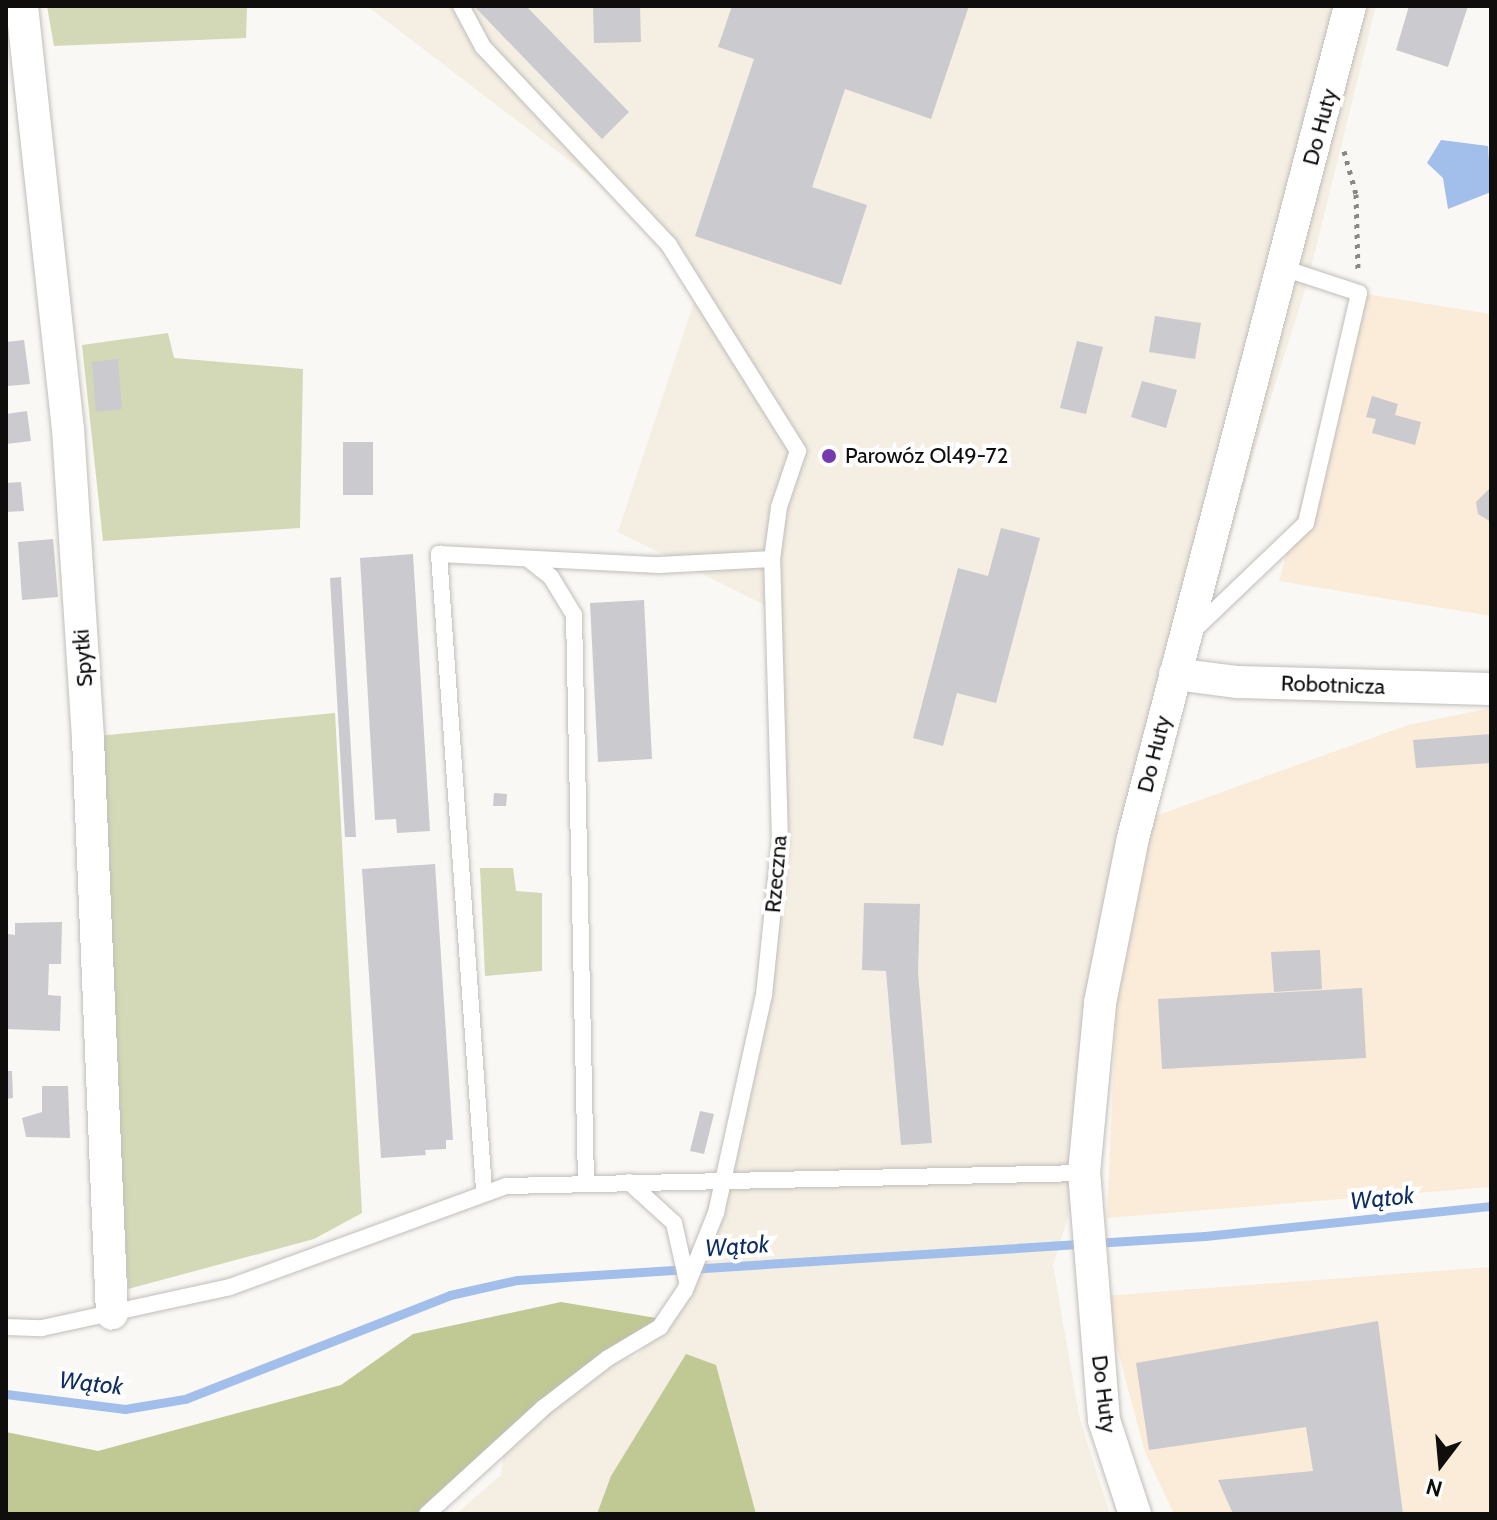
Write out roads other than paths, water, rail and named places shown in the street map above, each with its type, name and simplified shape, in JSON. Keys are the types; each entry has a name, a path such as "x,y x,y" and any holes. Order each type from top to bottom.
{"street":[{"name":"Spytki","path":"22,6 70,460 89,754 112,1313"},
{"name":"Do Huty","path":"1135,1514 1104,1420 1084,1173 1100,1003 1133,838 1350,6"},
{"name":"Robotnicza","path":"1175,674 1237,682 1491,689"}],"lane":[{"name":"Rzeczna","path":"427,1514 543,1408 608,1358 660,1327 685,1290 709,1231 764,995 780,840 772,559 779,507 798,451 669,245 483,47 461,6"},
{"path":"1183,641 1306,523 1359,293 1283,268"},
{"path":"484,1190 439,554 659,565 772,559"},
{"path":"526,558 551,577 574,615 586,1182"},
{"path":"6,1327 42,1328 230,1287 484,1190 586,1182 722,1185 1084,1173"},
{"path":"629,1182 674,1223 685,1254 685,1290"}],"water":[{"path":"1441,140 1488,146 1491,192 1448,209 1443,178 1427,163"}],"waterway":[{"name":"Wątok","path":"6,1394 125,1409 185,1399 450,1295 517,1280 1205,1236 1491,1206"}],"place":[{"name":"Parowóz Ol49-72","path":"829,456"}]}
